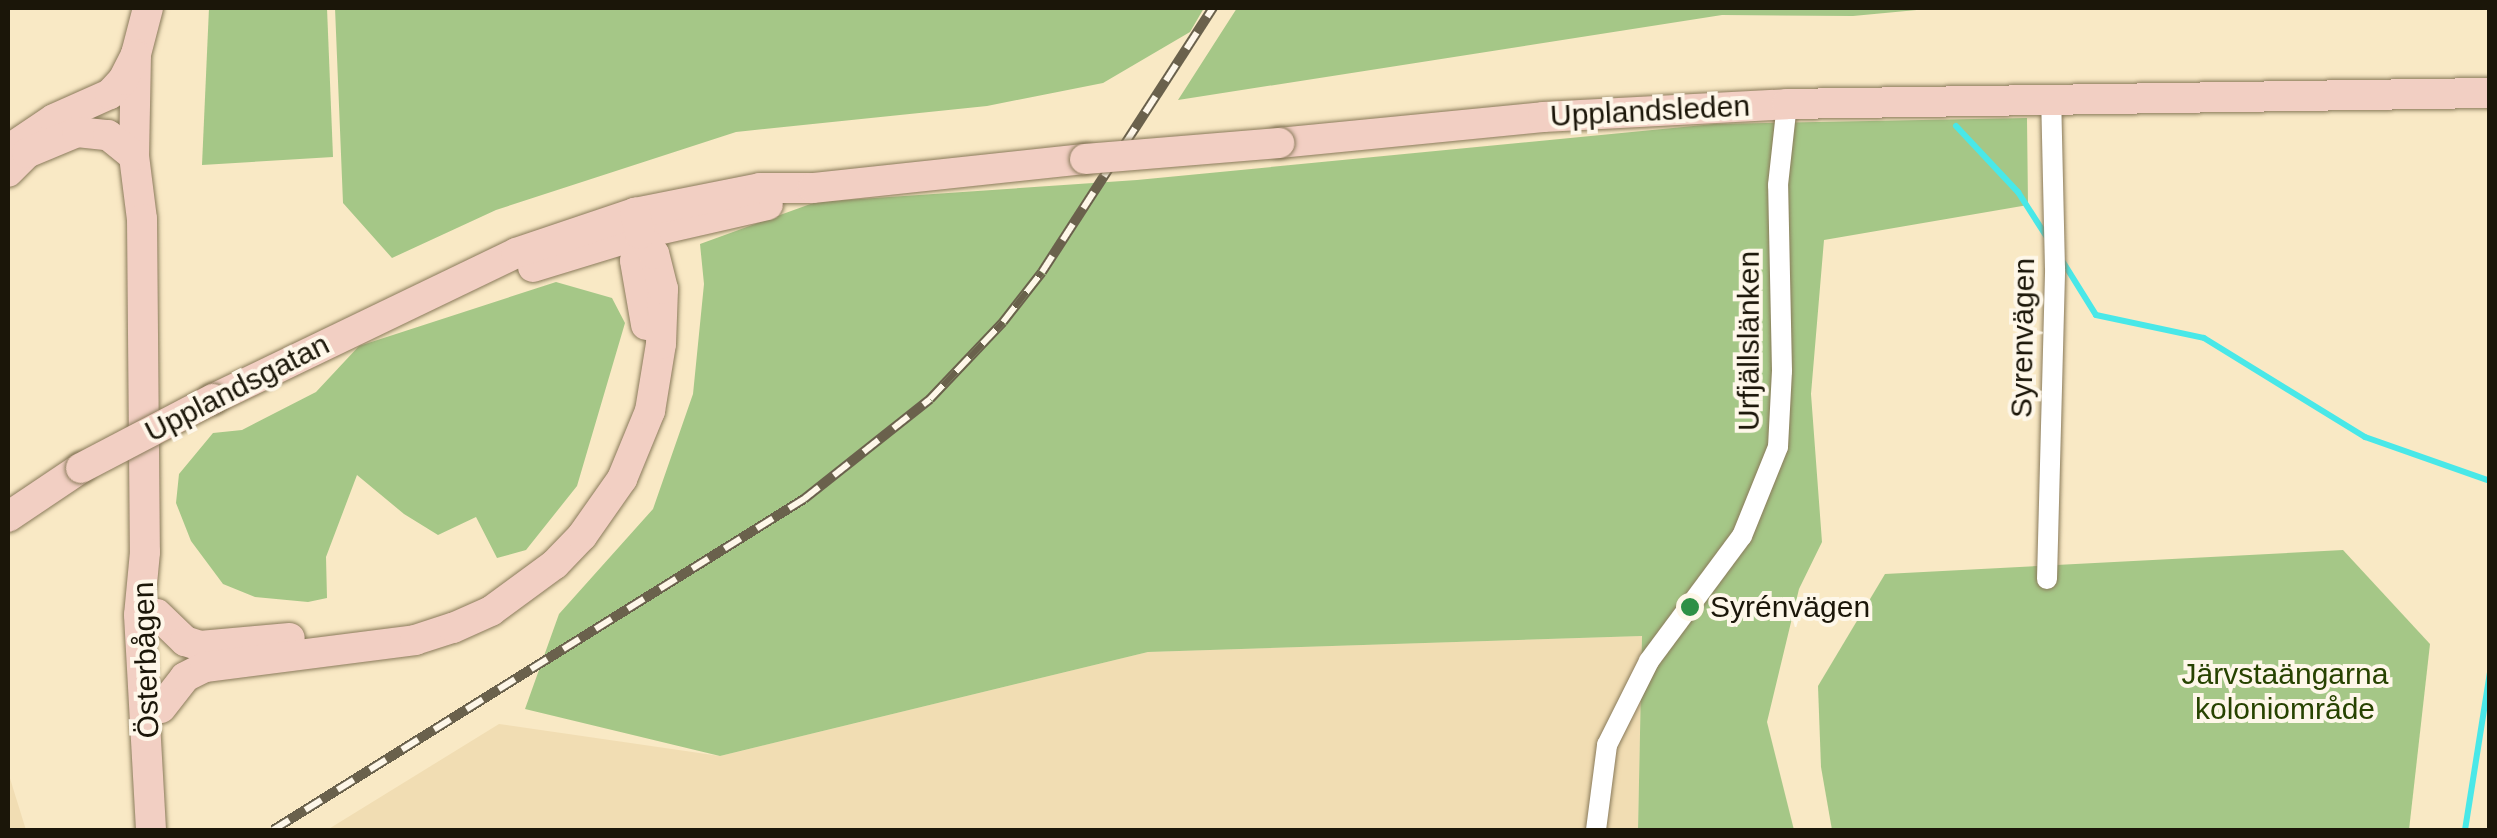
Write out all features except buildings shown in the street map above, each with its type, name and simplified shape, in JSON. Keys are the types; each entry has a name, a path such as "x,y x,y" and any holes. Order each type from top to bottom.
{"main road":[{"name":"Österbågen","path":"142,219 134,156 136,54 148,9"},
{"name":"Österbågen","path":"148,9 152,54 150,139 142,219 145,552 140,615 151,830"},
{"path":"8,150 54,120 110,94 123,80 136,54"},
{"name":"Upplandsleden","path":"637,224 762,207 813,188 1543,117 1787,104 2051,97 2490,93"},
{"path":"8,172 28,153 77,132 108,135 134,156"},
{"path":"157,614 185,641 200,646 312,636 411,623 450,612 517,576 570,526 608,471 622,439 639,376 646,330 635,261 637,224"},
{"path":"161,708 185,677 204,667 415,640 453,628 491,611 556,564 582,536 622,479 650,412 663,289 654,254 637,224"},
{"name":"Upplandsgatan","path":"8,498 81,468 394,309 637,224"},
{"name":"Upplandsgatan","path":"8,517 81,468"},
{"name":"Österbågen","path":"145,552 157,614 161,708 150,768"}],"street":[{"name":"Syrenvägen","path":"2047,579 2055,270 2051,97"},
{"name":"Urfjällslänken","path":"1596,830 1607,744 1649,661 1742,536 1778,447 1782,371 1778,185 1787,104"}],"shaded area":[{"path":"1642,636 1638,830 327,830 499,724 720,756 1148,652"},
{"path":"8,772 26,830 8,830"}],"green space":[{"path":"209,8 327,8 333,157 202,165"},
{"path":"335,8 1204,8 1190,32 1103,83 987,106 736,132 496,210 392,258 343,203"},
{"path":"1237,8 1938,8 1853,16 1722,15 1178,100"},
{"path":"2027,118 2028,205 1824,240 1811,394 1822,542 1799,589 1767,722 1794,830 1638,830 1642,636 1148,652 720,756 525,709 559,614 653,509 693,394 704,284 700,244 816,202 1137,180 1714,124"},
{"path":"556,282 612,298 625,323 577,486 526,550 497,558 476,517 438,535 404,514 357,475 326,557 327,598 308,602 255,597 223,584 191,541 176,503 179,474 213,433 242,430 316,392 359,346"},
{"name":"Järvstaängarna koloniområde","path":"2343,550 2430,644 2409,830 1832,830 1821,767 1818,686 1885,574"}],"waterway":[{"path":"1956,126 2018,192 2048,239"},
{"path":"2063,262 2096,315 2204,338 2365,437 2490,481"},
{"path":"2465,830 2490,673"}],"railway":[{"path":"273,830 804,499 930,399 1003,322 1042,272 1213,8"}],"place":[{"name":"Syrénvägen","path":"1690,607"}]}
